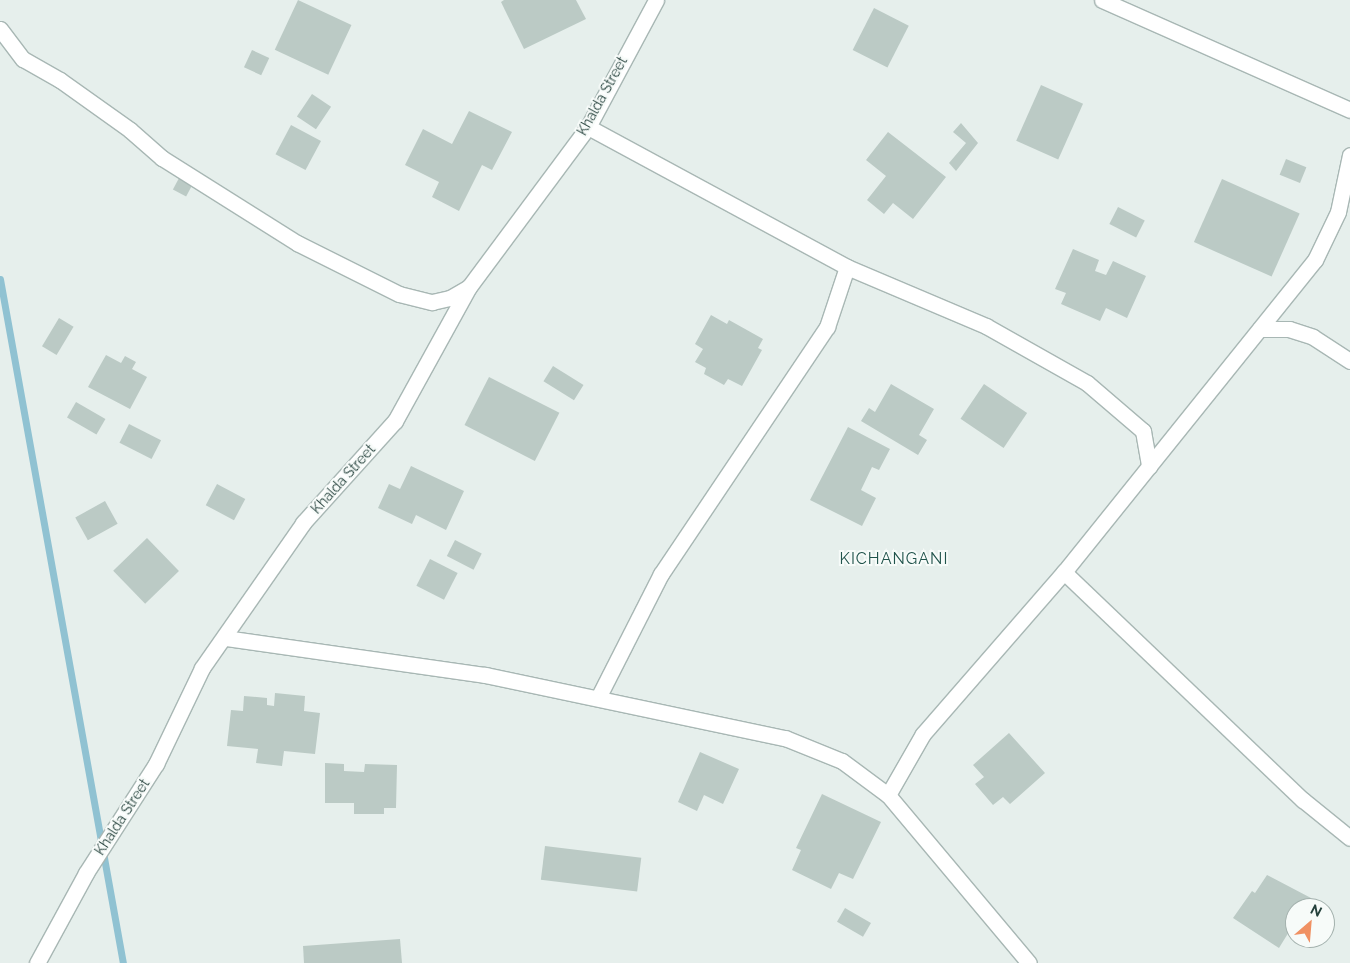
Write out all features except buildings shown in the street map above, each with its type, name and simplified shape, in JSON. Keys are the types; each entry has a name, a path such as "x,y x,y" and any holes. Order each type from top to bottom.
{"street":[{"name":"Khalda Street","path":"37,963 86,872 156,764 202,668 225,638 303,523 395,421 469,287 588,127 656,0"},
{"path":"1102,0 1350,110"},
{"path":"0,29 23,59 130,130 162,158 297,242 399,294 432,302 450,298 469,287"},
{"path":"588,127 847,267 986,326 1087,383 1143,431 1149,466"},
{"path":"888,795 923,734 1064,572 1315,260 1338,212 1350,155"},
{"path":"598,698 662,574 827,327 847,267"},
{"path":"1260,329 1289,329 1313,337 1350,361"},
{"path":"1064,572 1303,800 1350,838"},
{"path":"225,638 485,676 598,698 785,738 842,761 888,795 1029,963"}],"waterway":[{"path":"0,279 123,963"}],"district":[{"name":"KICHANGANI","path":"894,559"}]}
